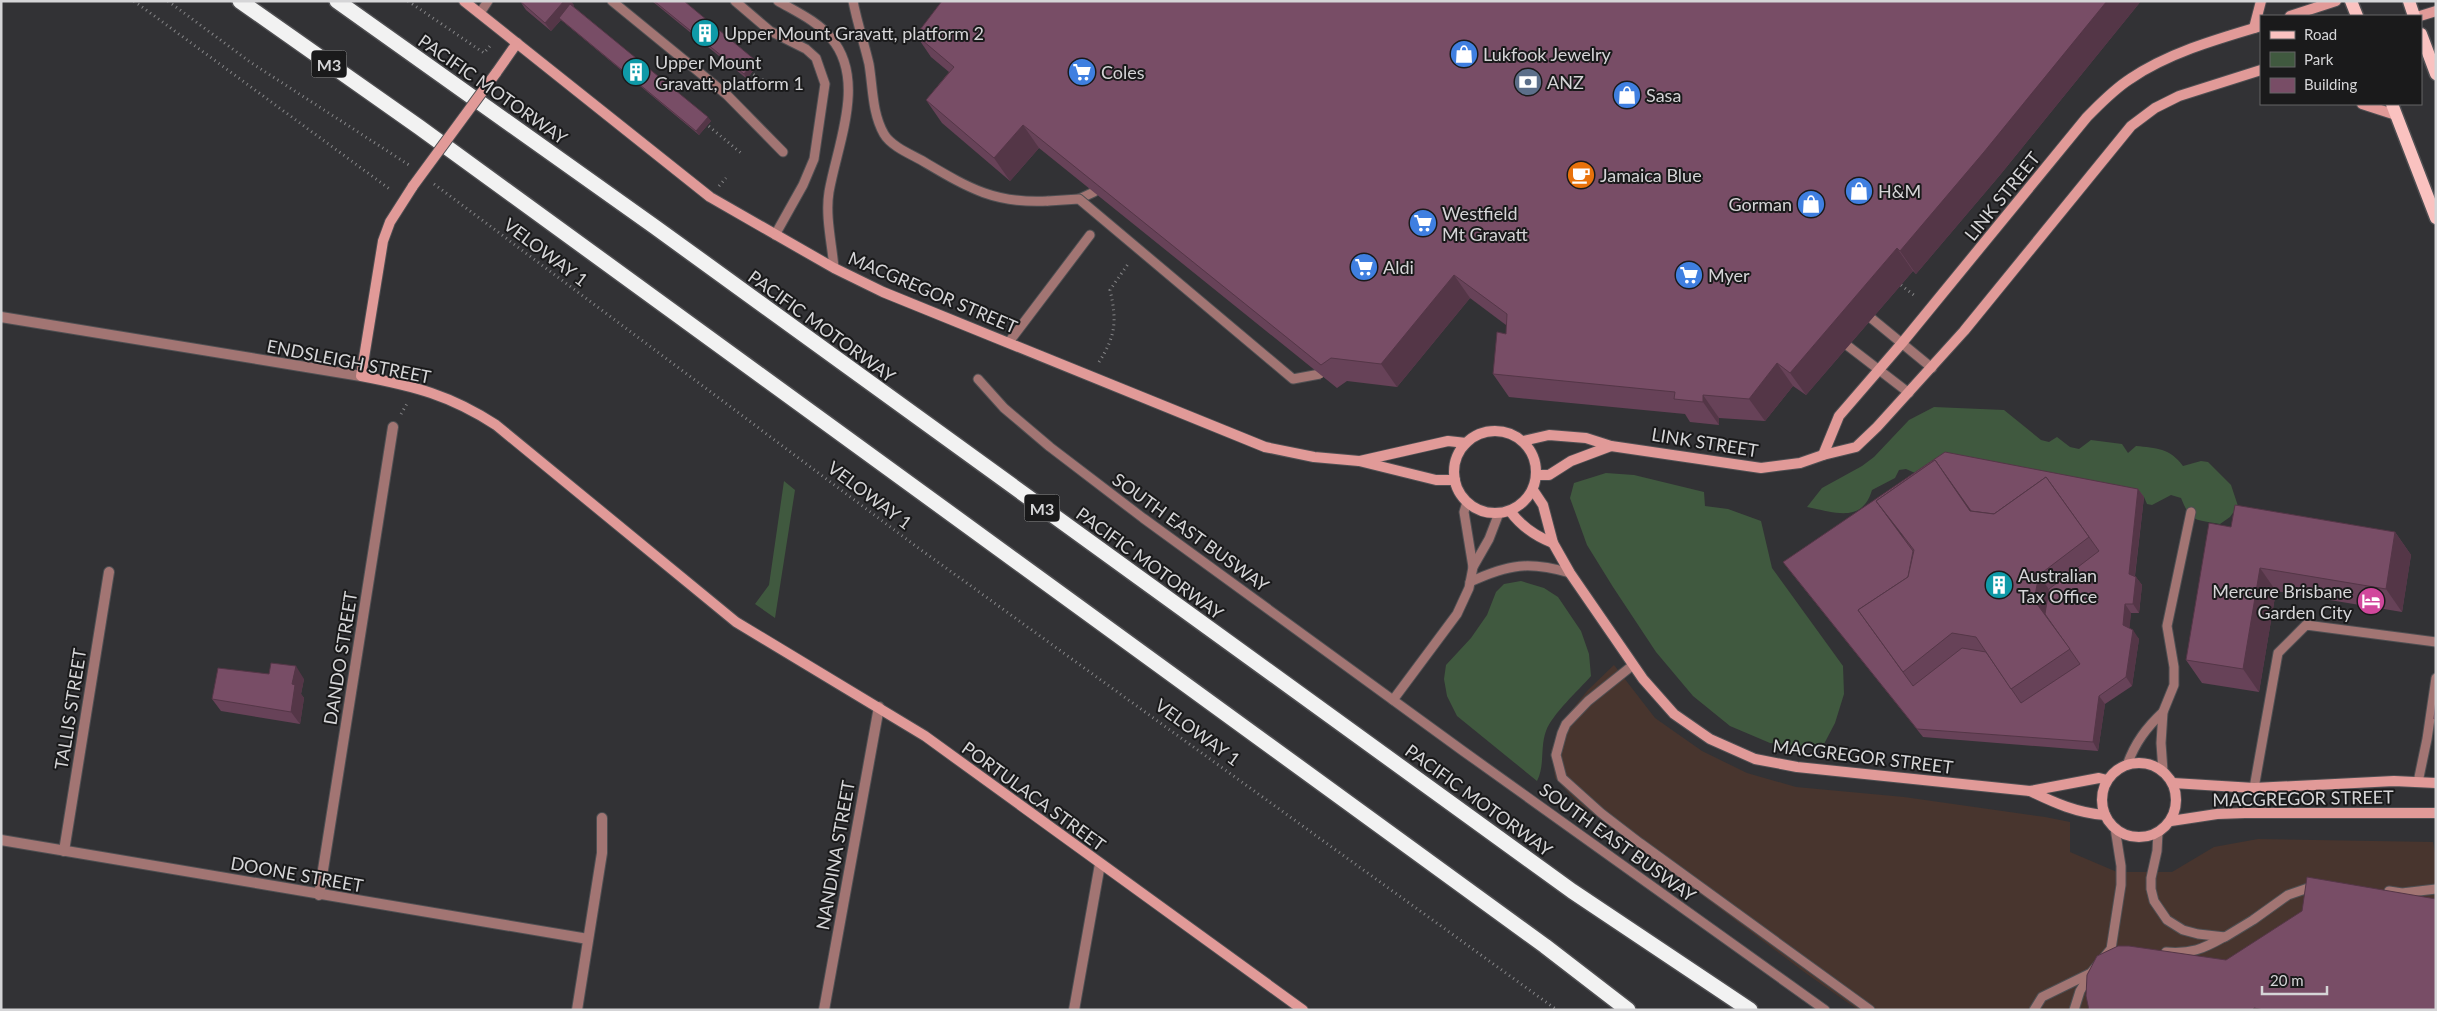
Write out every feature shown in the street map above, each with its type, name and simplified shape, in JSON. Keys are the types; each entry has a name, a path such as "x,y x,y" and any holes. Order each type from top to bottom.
{"highway":[{"name":"M3","path":"240,1 426,132 1545,946 1628,1010"},
{"name":"PACIFIC MOTORWAY","path":"337,1 655,227 1572,891 1750,1010"}],"main road":[{"path":"2350,1 2357,15"},
{"path":"2409,1 2414,15"},
{"path":"2422,37 2436,74"},
{"path":"2394,110 2436,218"}],"street":[{"name":"MACGREGOR STREET","path":"464,1 710,197 834,268 883,292 1265,447 1314,457 1359,461 1436,480 1455,480"},
{"path":"2257,27 2261,1"},
{"path":"2293,15 2336,1"},
{"path":"2422,15 2436,11"},
{"name":"LINK STREET","path":"1823,455 1839,416 1902,343 2087,117 2111,93 2131,78 2155,65 2257,27"},
{"path":"361,376 383,241 390,222 413,186 517,42"},
{"name":"LINK STREET","path":"1523,441 1549,435 1586,438 1611,446 1761,468 1800,463 1856,447 1932,368 1994,295 2131,126 2155,108 2179,96 2260,70"},
{"path":"2367,105 2394,110"},
{"name":"ENDSLEIGH STREET","path":"1,317 361,376 417,387 469,407 496,425 736,622"},
{"name":"DANDO STREET","path":"319,895 393,427"},
{"path":"1500,431 1512,434 1523,441 1531,451 1536,463 1536,475 1533,490 1519,506 1510,511 1499,513 1487,512 1467,502 1459,492 1455,480 1454,467 1458,454 1466,444 1476,436 1500,431"},
{"name":"MACGREGOR STREET","path":"1359,461 1448,441 1466,444"},
{"name":"LINK STREET","path":"1536,475 1549,474 1571,461 1611,446"},
{"name":"MACGREGOR STREET","path":"1533,490 1543,505 1553,542 1570,573 1643,679 1674,714 1710,739 1755,759 1797,767 2030,791 2099,778 2107,780"},
{"path":"1510,511 1516,520 1538,537 1553,542"},
{"name":"TALLIS STREET","path":"64,850 109,572"},
{"name":"PORTULACA STREET","path":"736,622 925,736 1303,1010"},
{"name":"NANDINA STREET","path":"824,1010 879,707"},
{"path":"2139,762 2152,764 2163,771 2173,783 2177,802 2171,821 2158,832 2136,837 2124,834 2115,828 2105,815 2102,804 2103,791 2107,780 2127,764 2139,762"},
{"name":"MACGREGOR STREET","path":"2173,783 2254,788 2385,781 2436,783"},
{"name":"MACGREGOR STREET","path":"2030,791 2065,808 2084,813 2105,815"},
{"name":"MACGREGOR STREET","path":"2171,821 2217,814 2245,813 2436,813"},
{"path":"577,1010 602,853 602,818"},
{"name":"DOONE STREET","path":"1,840 588,939"},
{"path":"1074,1010 1100,864"}],"lane":[{"path":"480,13 488,1"},
{"path":"612,1 726,95 783,152"},
{"path":"735,1 770,31 806,49 816,58 826,84 814,159 803,185 775,234"},
{"path":"778,1 830,36 839,48 846,68 848,95 845,129 829,193 834,268"},
{"path":"853,1 869,66 874,106 878,122 885,136 906,152 957,182 987,195 1010,200 1048,201 1079,199 1094,192"},
{"path":"1079,199 1293,379 1320,374 1328,368"},
{"path":"1009,342 1090,234"},
{"path":"1871,318 1932,368"},
{"path":"1848,346 1909,393"},
{"name":"SOUTH EAST BUSWAY","path":"978,380 1004,408 1050,447 1393,700 1825,1010"},
{"path":"1467,502 1464,512 1473,567"},
{"path":"2163,771 2161,743 2163,712 2174,685 2174,666 2167,626 2190,512"},
{"path":"1393,700 1444,634 1465,599 1473,567 1492,534 1499,513"},
{"path":"1470,582 1504,567 1526,564 1545,566 1570,573"},
{"path":"2254,788 2278,653 2306,625 2436,642"},
{"path":"1634,665 1588,700 1566,724 1556,755 1562,778 1601,813 1640,843 1870,1010"},
{"path":"2418,782 2427,739 2436,678"},
{"path":"2127,764 2133,749 2147,726 2163,712"},
{"path":"2074,1010 2080,991 2091,973 2111,948 2121,885 2115,828"},
{"path":"2158,832 2157,851 2151,878 2154,901 2167,920 2183,930 2225,937"},
{"path":"2160,952 2185,954 2207,947 2253,920 2288,895 2325,882"},
{"path":"2383,890 2402,893 2436,889"},
{"path":"2104,956 2118,953"},
{"path":"2034,1010 2042,997 2091,973"}],"path":[{"path":"134,1 391,190"},
{"path":"168,1 250,62 416,171"},
{"path":"408,1 484,53 490,46"},
{"path":"743,68 781,90"},
{"path":"701,119 741,153"},
{"name":"VELOWAY 1","path":"431,182 909,541 1557,1010"},
{"path":"1091,376 1110,344 1116,313 1110,290 1128,264"},
{"path":"1901,286 1915,296"},
{"path":"393,427 417,387"}],"shaded area":[{"path":"1614,665 1655,718 1702,751 1747,773 1796,787 1904,797 2070,822 2070,852 2117,872 2172,872 2214,847 2258,839 2433,842 2436,858 2436,1010 1858,1010 1576,801 1555,778 1551,750 1566,717 1588,690"}],"green space":[{"path":"1934,407 2004,410 2041,440 2049,442 2057,437 2070,447 2079,449 2091,440 2122,444 2128,453 2136,446 2162,450 2168,452 2183,466 2201,461 2208,462 2231,485 2238,506 2230,517 2220,524 2199,520 2191,516 2181,498 2171,495 2152,505 2147,504 2144,497 1915,473 1906,469 1899,470 1895,478 1872,490 1867,501 1854,512 1837,513 1807,507 1822,488 1862,466 1874,457 1909,420"},
{"path":"1606,473 1634,475 1704,492 1705,506 1728,509 1761,521 1772,568 1843,666 1844,694 1835,723 1824,744 1798,746 1770,743 1730,726 1693,696 1656,652 1587,545 1570,498 1574,483"},
{"path":"784,481 795,490 775,618 755,604 769,585"},
{"path":"1521,581 1544,588 1558,597 1581,631 1589,654 1591,676 1549,724 1544,737 1541,769 1537,781 1457,716 1447,696 1444,679 1446,665 1471,638 1487,615 1496,592 1504,584"}],"building":[{"path":"520,1 564,1 545,23"},
{"name":"Upper Mount Gravatt, platform 2","path":"654,1 684,1 755,60 744,74"},
{"name":"Westfield Mt Gravatt","path":"942,1 2107,1 1984,152 1900,251 1897,248 1790,373 1777,363 1749,399 1703,395 1703,402 1674,399 1675,392 1493,374 1497,332 1506,334 1507,314 1454,275 1381,364 1331,358 1321,365 1023,125 994,158 926,100 954,67 916,35"},
{"name":"Upper Mount Gravatt, platform 1","path":"570,4 708,117 696,131 559,18"},
{"path":"1945,452 2138,489 2129,574 2136,577 2133,604 2125,604 2123,625 2133,630 2126,677 2099,696 2093,742 1917,729 1783,562","holes":["1935,460 1971,511 1994,514 2046,477 2099,551 2049,589 2045,614 2080,664 2021,703 1986,652 1962,648 1913,686 1858,610 1908,577 1913,551 1876,501"]},
{"name":"Australian Tax Office","path":"1935,460 1970,511 1994,514 2046,477 2089,537 2039,575 2034,600 2070,649 2011,689 1976,637 1952,633 1903,672 1858,610 1908,577 1914,550 1876,501"},
{"path":"2235,505 2395,532 2386,589 2260,568 2243,669 2186,660 2209,523 2231,527"},
{"path":"271,663 296,666 292,684 295,685 291,712 212,699 218,668 269,674"},
{"path":"2436,699 2436,719 2434,719"},
{"path":"2307,877 2436,899 2436,1010 2264,1010 2254,1008 2253,1010 2089,1010 2086,996 2087,975 2097,956 2118,946 2129,946 2226,960 2302,911"}],"place":[{"name":"Upper Mount Gravatt, platform 2","path":"705,33"},
{"name":"Lukfook Jewelry","path":"1464,54"},
{"name":"Upper Mount Gravatt, platform 1","path":"636,72"},
{"name":"Coles","path":"1082,72"},
{"name":"ANZ","path":"1528,82"},
{"name":"Sasa","path":"1627,95"},
{"name":"Jamaica Blue","path":"1581,175"},
{"name":"H&M","path":"1859,191"},
{"name":"Gorman","path":"1811,204"},
{"name":"Westfield Mt Gravatt","path":"1423,223"},
{"name":"Aldi","path":"1364,267"},
{"name":"Myer","path":"1689,275"},
{"name":"Australian Tax Office","path":"1999,585"},
{"name":"Mercure Brisbane Garden City","path":"2371,601"}]}
